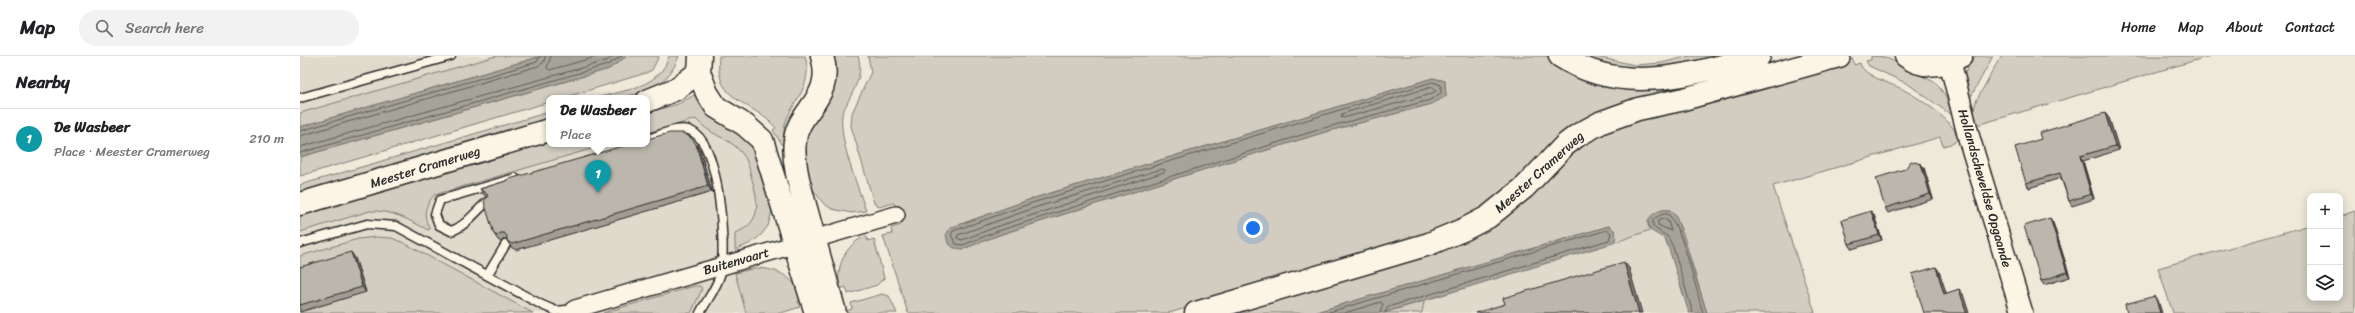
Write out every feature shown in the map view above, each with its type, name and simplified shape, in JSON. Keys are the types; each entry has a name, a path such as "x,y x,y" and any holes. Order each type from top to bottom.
{"main road":[{"path":"822,56 825,64 823,87 795,138 795,156 799,182 835,313"},
{"path":"1560,56 1600,74 1638,80 1686,76 1759,56"},
{"name":"Meester Cramerweg","path":"1196,313 1429,244 1465,229 1506,204 1578,135 1613,117 1839,56"},
{"path":"1906,56 1924,64 1937,65 1955,59"},
{"path":"650,100 676,89 700,64"},
{"path":"700,64 707,93 716,107 745,125 762,140 816,313"},
{"name":"Meester Cramerweg","path":"300,204 546,131"}],"street":[{"name":"Hollandscheveldse Opgaande","path":"1955,59 1969,138 2022,313"},
{"name":"Buitenvaart","path":"575,309 896,215"}],"lane":[{"path":"300,98 451,56"},
{"path":"650,138 680,129 691,131 702,140 715,174 722,226 721,265 720,274 700,313"},
{"path":"487,202 472,214 461,228 451,231 439,226 435,214 440,200 521,176"},
{"path":"300,243 353,227 382,224 396,226 556,311 575,309"},
{"path":"488,274 506,244"}],"shaded area":[{"path":"300,56 600,56 300,143"},
{"path":"496,56 542,56 300,127 300,113"},
{"path":"627,56 659,56 652,70 646,73 573,95 546,95 546,103 300,176 300,157 609,69"},
{"path":"669,56 679,56 666,78 657,86 631,95 608,95 640,86 658,75"},
{"path":"719,56 805,56 807,70 805,82 786,122 784,132 786,144 782,145 773,130 776,128 766,119 737,99 722,83 719,71"},
{"path":"831,56 858,56 860,64 860,71 856,86 842,114 842,125 846,150 866,211 852,213 832,209 823,203 809,184 801,139"},
{"path":"868,56 1546,56 1551,59 1658,88 1658,97 1637,101 1501,198 1427,237 1169,313 908,313 883,236 892,234 891,228 901,225 894,203 879,207 874,203 851,126 852,113 871,72","holes":["1433,78 1445,81 1446,96 1432,104 1325,132 999,235 963,249 950,228 1031,199"]},
{"path":"1575,56 1592,56 1635,65 1661,63 1690,56 1729,56 1692,67 1630,72"},
{"path":"1871,56 1885,57 1936,83 1945,95 1952,113 1950,114 1908,84 1869,66 1866,61 1871,60"},
{"path":"1975,56 1993,56 1967,104 1963,76"},
{"path":"2001,56 2210,56 1974,126 1974,109 1976,101"},
{"path":"1853,59 1854,65 1860,63 1862,68 1873,76 1901,88 1928,105 1949,123 1959,137 1954,143 1943,146 1940,137 1773,186 1815,313 1707,313 1682,230 1670,210 1662,210 1647,222 1650,230 1613,243 1616,238 1615,231 1609,226 1313,313 1220,313 1431,251 1577,147 1615,124"},
{"path":"698,93 755,142 774,203 768,226 761,235 751,243 735,250 735,233 751,223 755,216 757,202 754,185 747,163 735,146 707,129 696,119 650,132 650,112 678,104"},
{"path":"694,107 749,146 764,219 742,237 761,313 300,313 300,224 560,147 650,147 650,120"},
{"path":"546,113 546,120 300,192 300,185"},
{"path":"546,143 546,147 598,147 434,195 428,203 425,215 430,229 428,230 407,219 393,214 370,211 300,232 300,216"},
{"path":"2355,211 2355,313 2173,313 2158,268 2307,226 2307,301 2343,301 2343,215"},
{"path":"1666,216 1697,313 1347,313"},
{"path":"866,236 868,241 874,239 884,278 877,285 848,294 846,287 840,289 840,265 847,251 852,245"},
{"path":"376,237 392,238 406,244 533,313 300,313 300,256 358,239"},
{"path":"756,268 779,272 791,280 796,285 804,300 798,301 800,307 781,313 746,313 735,273"},
{"path":"694,286 700,286 702,289 691,313 603,313"},
{"path":"882,294 889,296 897,313 847,313 846,311 852,309 851,303"},
{"path":"1424,301 1422,313 1383,313"}],"water":[{"path":"542,56 627,56 609,69 300,157 300,127"},
{"path":"1433,78 1445,81 1446,96 1432,104 1325,132 999,235 963,249 954,248 948,243 946,235 950,228 1031,199"},
{"path":"1662,210 1670,210 1676,216 1707,313 1689,313 1665,239 1650,230 1650,217"},
{"path":"1609,226 1615,231 1616,238 1613,243 1383,313 1313,313"}],"building":[{"path":"2105,113 2115,146 2080,156 2091,194 2069,201 2060,173 2026,183 2015,147 2041,139 2039,133"},
{"path":"670,133 683,133 690,137 696,144 708,186 512,244 507,241 507,236 504,233 500,233 497,236 494,234 484,202 488,195 480,189 620,147 650,147 650,138"},
{"path":"1911,161 1921,164 1930,194 1885,208 1876,178 1905,169"},
{"path":"1871,211 1879,235 1849,244 1842,220"},
{"path":"2050,218 2067,272 2041,281 2024,226"},
{"path":"351,252 362,287 300,305 300,267"},
{"path":"1624,262 1639,313 1475,313 1505,304 1503,298"},
{"path":"1936,267 1944,294 1959,289 1966,313 1924,313 1912,274"},
{"path":"2155,296 2160,313 2127,313 2125,304"}],"place":[{"name":"De Wasbeer","path":"598,193"}]}
